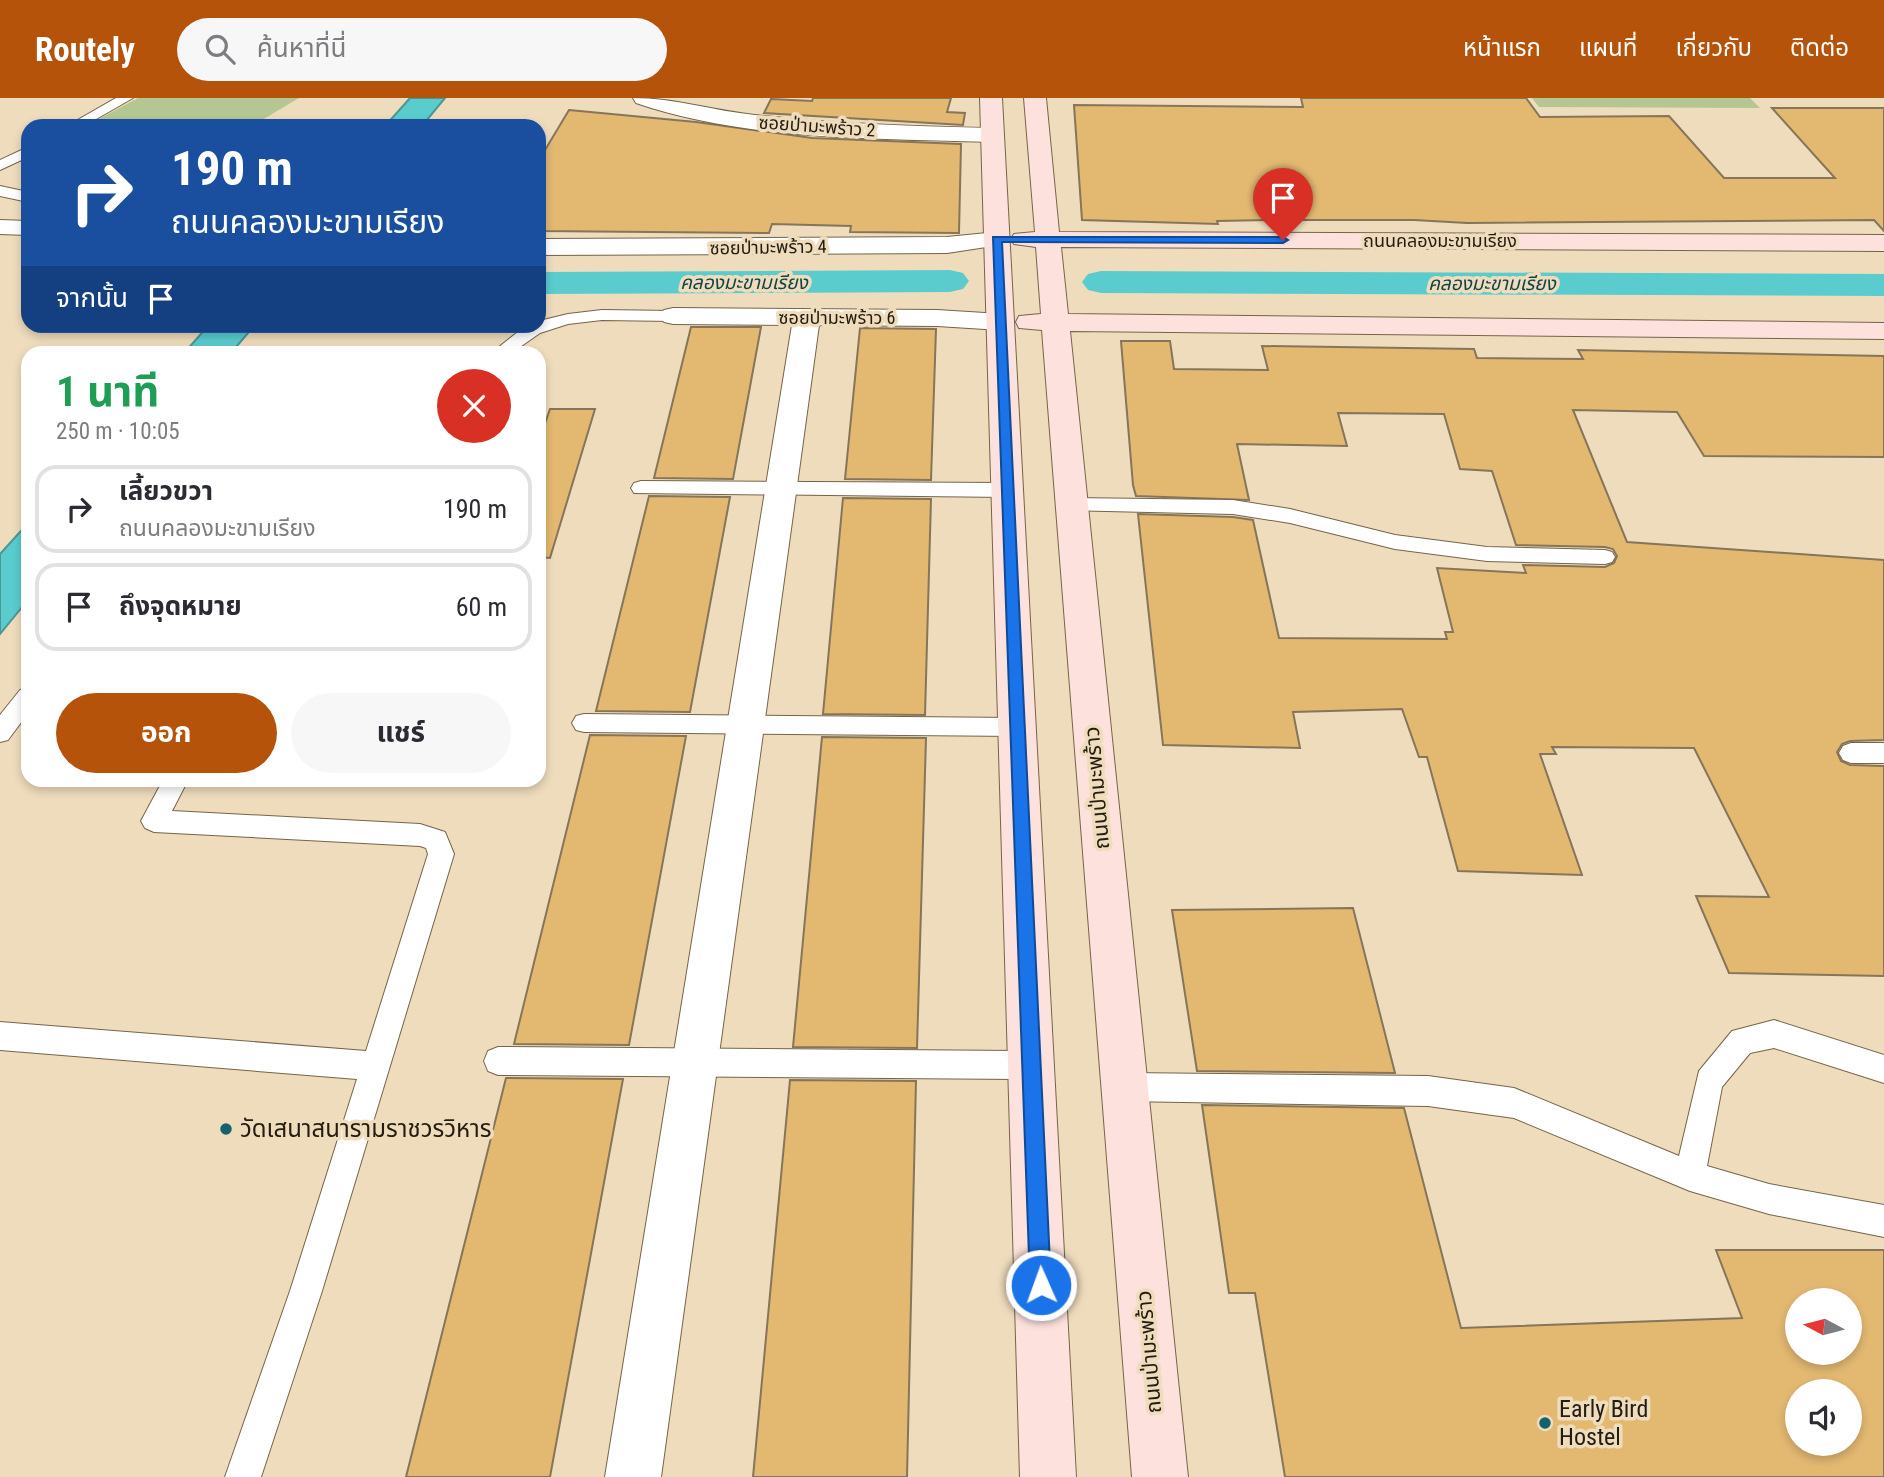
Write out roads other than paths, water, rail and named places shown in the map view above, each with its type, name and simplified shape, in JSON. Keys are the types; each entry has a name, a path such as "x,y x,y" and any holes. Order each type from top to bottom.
{"street":[{"name":"ซอยป่ามะพร้าว 2","path":"645,98 673,109 739,121 869,131 992,135"},
{"path":"990,98 1048,1477"},
{"name":"ถนนป่ามะพร้าว","path":"1035,98 1160,1477"},
{"path":"0,227 21,228"},
{"name":"ถนนคลองมะขามเรียง","path":"997,239 1884,243"},
{"name":"ซอยป่ามะพร้าว 4","path":"546,247 933,245 997,239"},
{"name":"ซอยป่ามะพร้าว 6","path":"673,316 937,318 1001,322"},
{"path":"633,1477 807,317"},
{"path":"1001,322 1884,331"}],"lane":[{"path":"87,119 126,98"},
{"path":"0,166 21,155"},
{"path":"0,191 21,196"},
{"path":"546,325 592,315 673,316"},
{"path":"509,346 528,333"},
{"path":"641,488 1008,490"},
{"path":"1071,505 1233,507 1290,516 1395,542 1474,553 1605,557"},
{"path":"0,733 21,705"},
{"path":"584,723 1018,727"},
{"path":"1852,753 1884,753"},
{"path":"172,787 154,821 420,835 436,840 441,854 306,1291 243,1477"},
{"path":"1690,1176 1709,1081 1742,1041 1774,1034 1884,1069"},
{"path":"0,1036 376,1066"},
{"path":"498,1061 1031,1065"},
{"path":"1124,1087 1428,1091 1514,1103 1690,1176 1769,1199 1884,1221"}],"water":[{"path":"410,98 445,98 428,119 391,119"},
{"path":"202,333 248,333 237,346 190,346"},
{"path":"21,531 21,608 0,634 0,554"}],"waterway":[{"name":"คลองมะขามเรียง","path":"546,283 950,281"},
{"name":"คลองมะขามเรียง","path":"1101,282 1884,285"}],"place":[{"name":"วัดเสนาสนารามราชวรวิหาร","path":"226,1129"},
{"name":"Early Bird Hostel","path":"1545,1423"}]}
